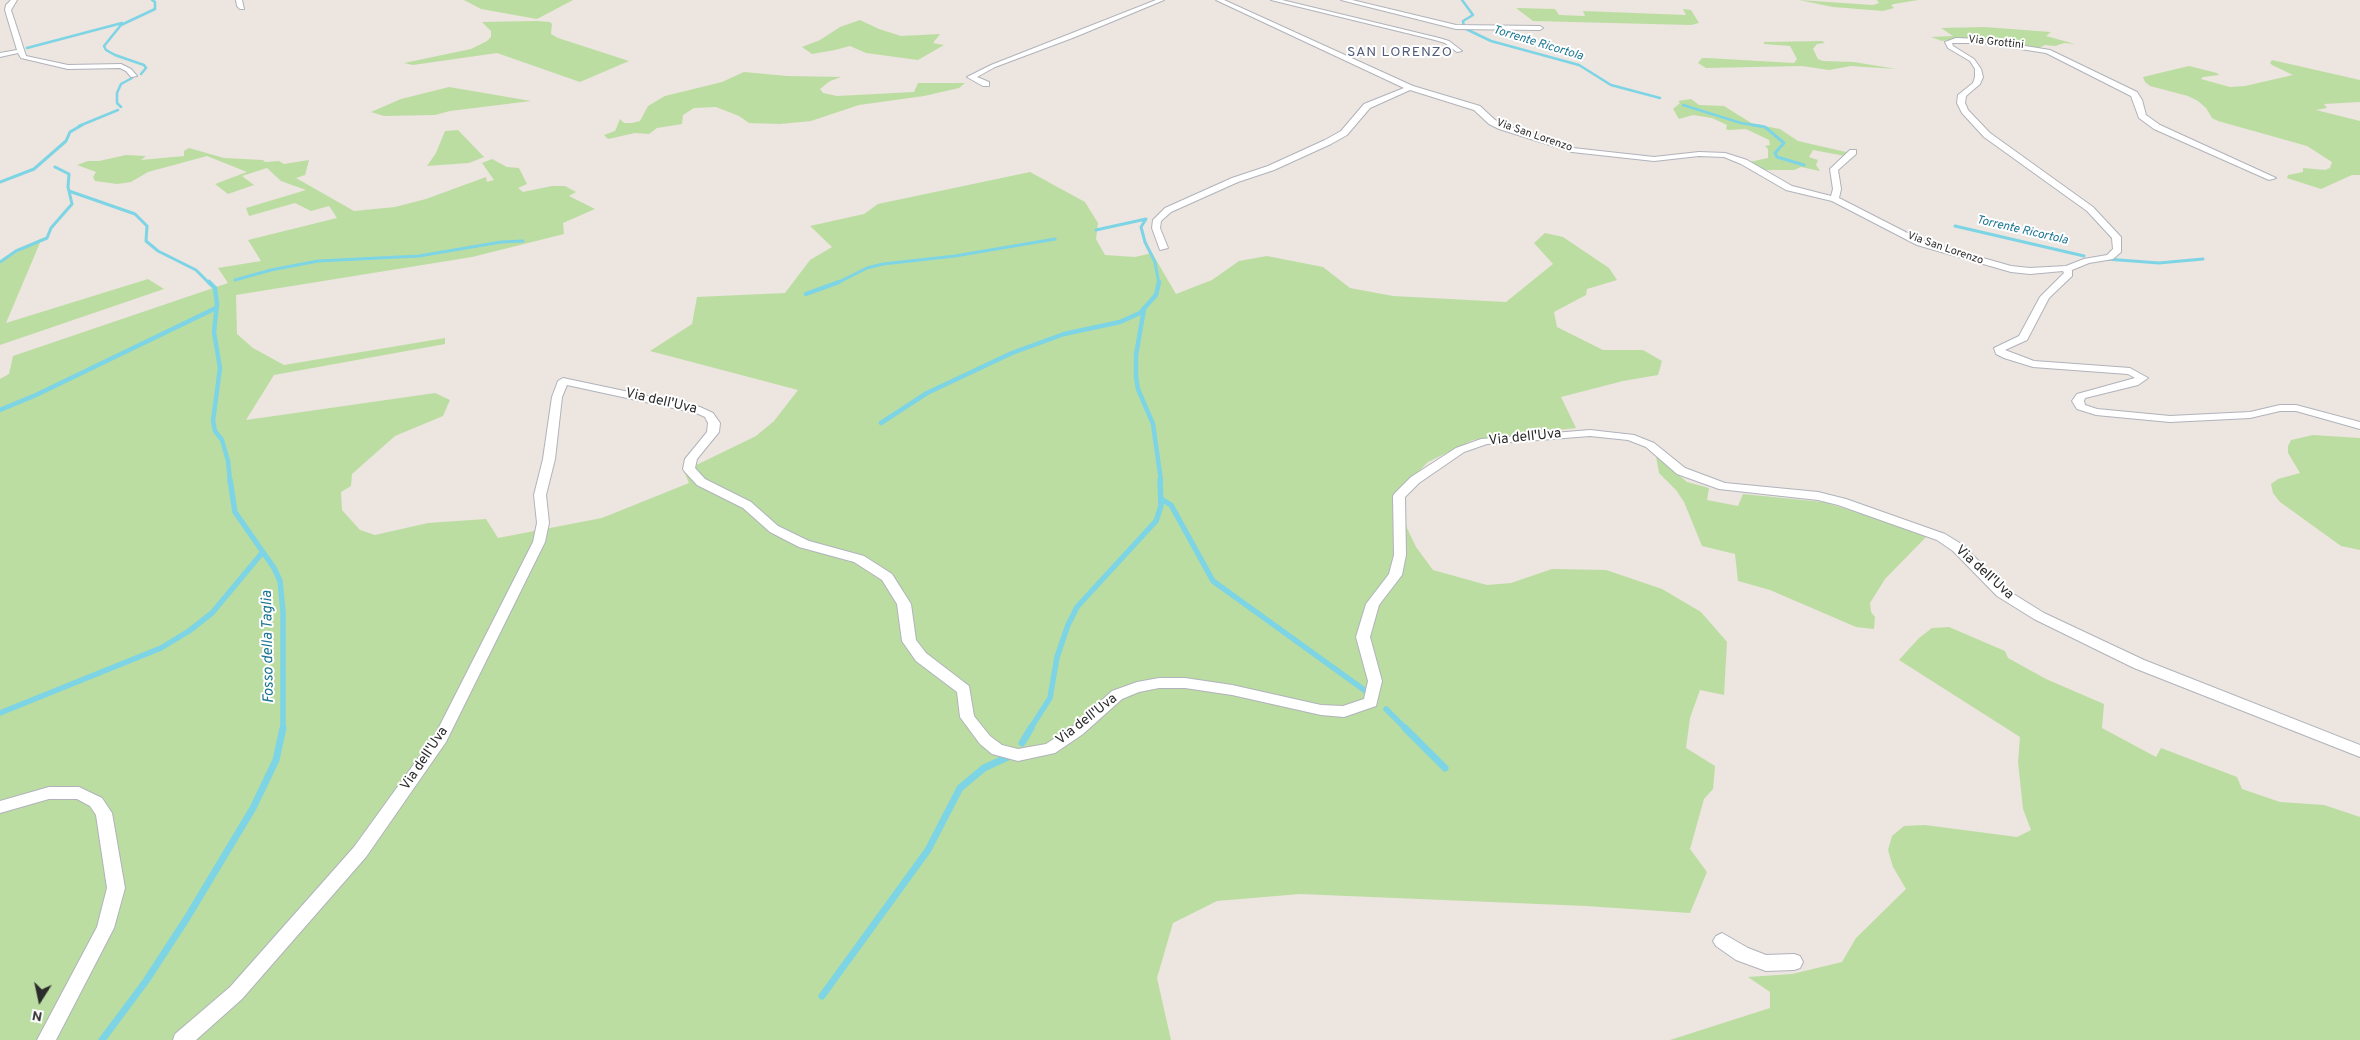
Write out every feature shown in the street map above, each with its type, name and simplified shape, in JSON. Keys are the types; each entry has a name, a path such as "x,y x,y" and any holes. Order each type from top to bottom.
{"street":[{"path":"14,0 9,5 8,10 23,57 68,67 121,66 129,70 133,76"},
{"path":"238,0 242,8"},
{"path":"986,84 971,77 993,66 1067,39 1161,0"},
{"name":"Via San Lorenzo","path":"1221,0 1410,88 1477,108 1492,122 1502,127 1572,150 1654,159 1699,154 1725,155 1744,162 1789,188 1835,199 1920,243 2011,269 2030,271 2059,268 2067,270"},
{"path":"1274,0 1438,39 1460,50"},
{"path":"1344,0 1456,27 1540,28"},
{"name":"Via Grottini","path":"2067,270 2087,261 2110,257 2118,250 2116,237 2090,209 1987,135 1965,111 1960,103 1962,95 1976,84 1979,77 1978,69 1972,60 1950,47 1948,42 1956,40 1982,41 2048,51 2134,94 2138,100 2142,116 2158,127 2272,178"},
{"path":"0,55 20,51"},
{"path":"1163,248 1156,228 1157,220 1168,210 1235,180 1271,168 1328,142 1344,133 1367,106 1410,88"},
{"path":"1835,199 1837,189 1834,169 1853,152"},
{"path":"2067,270 2069,274 2044,297 2023,338 1998,348 2000,352 2008,356 2033,364 2130,371 2143,378 2134,384 2090,392 2081,396 2078,401 2081,407 2096,412 2170,419 2250,415 2280,408 2296,408 2360,426"},
{"name":"Via dell'Uva","path":"182,1040 236,993 360,852 441,738 539,542 543,522 540,495 549,459 557,397 563,381 700,410 709,415 714,423 713,432 691,459 689,469 701,482 747,505 774,530 804,544 859,559 887,577 904,604 909,641 921,657 964,690 967,717 985,740 997,750 1018,755 1050,749 1078,730 1117,695 1137,687 1159,683 1184,683 1232,690 1321,710 1344,712 1371,702 1375,681 1363,637 1373,604 1396,575 1400,555 1399,496 1415,480 1460,450 1485,441 1590,433 1623,436 1644,442 1681,470 1723,486 1818,496 1877,513 1941,537 1958,548 2002,593 2039,616 2139,664 2360,751"},
{"path":"0,807 49,793 79,793 96,802 104,813 116,888 105,928 46,1040"},
{"path":"1722,941 1742,954 1766,963 1794,962"}],"green space":[{"path":"464,0 573,0 537,19 481,9"},
{"path":"1799,0 1873,5 1879,3 1877,0 1918,0 1894,4 1891,5 1894,8 1883,11 1833,7"},
{"path":"1516,8 1555,9 1559,15 1585,16 1583,11 1686,15 1683,9 1691,10 1699,23 1691,25 1533,21"},
{"path":"860,20 901,36 940,34 933,43 944,45 918,60 866,53 850,46 812,54 802,47 820,40 840,27"},
{"path":"482,22 550,22 552,24 551,34 558,38 629,61 580,82 497,53 413,65 404,63 471,49 487,41 491,37 491,31"},
{"path":"1984,27 2051,32 2046,36 2075,44 2045,45 2039,48 1964,38 1942,41 1931,37 1953,36 1941,28"},
{"path":"1822,41 1825,43 1817,44 1813,49 1818,59 1823,61 1854,62 1896,69 1851,66 1829,70 1802,66 1706,68 1698,63 1702,58 1707,58 1794,63 1797,59 1790,46 1764,44 1764,42"},
{"path":"2272,60 2360,80 2360,102 2324,104 2327,108 2316,110 2360,121 2360,175 2352,175 2321,189 2287,178 2288,175 2303,172 2303,168 2325,170 2330,168 2332,162 2307,146 2218,121 2212,118 2206,108 2198,101 2188,96 2150,86 2143,77 2189,66 2217,73 2219,75 2203,77 2201,79 2230,87 2245,86 2293,75 2272,65 2270,63"},
{"path":"744,72 787,76 841,77 830,81 820,89 823,93 837,96 914,92 918,83 965,83 959,88 924,96 859,105 811,121 780,124 749,123 739,116 716,107 694,108 683,115 682,124 657,128 649,134 635,133 608,139 604,135 615,131 620,119 624,123 640,121 648,106 665,96 722,82"},
{"path":"449,87 531,101 450,111 435,115 384,116 371,112 401,99"},
{"path":"1691,99 1699,105 1724,106 1753,124 1780,129 1798,141 1846,152 1845,156 1813,150 1809,157 1818,160 1816,165 1820,171 1801,167 1794,170 1765,170 1749,162 1768,158 1768,149 1765,146 1770,145 1769,140 1746,129 1728,130 1726,129 1727,125 1712,118 1693,115 1679,119 1673,109 1680,103 1678,101"},
{"path":"458,130 484,157 469,163 427,166 436,153 445,131"},
{"path":"189,148 224,158 263,160 265,162 279,161 284,164 309,160 305,175 296,178 354,211 395,207 426,199 486,177 487,182 494,180 482,163 492,159 507,167 519,168 527,184 518,188 523,192 552,186 565,186 576,192 569,196 595,209 563,223 564,234 472,257 236,295 237,334 253,348 284,365 445,338 445,344 274,375 246,420 435,393 450,400 443,416 395,436 352,474 351,486 341,492 342,510 360,530 375,535 428,523 486,519 498,538 602,518 689,483 684,471 756,436 774,421 798,390 650,351 692,324 697,297 785,293 810,260 832,247 810,226 864,214 878,204 1030,172 1085,202 1098,223 1096,239 1105,255 1135,257 1152,253 1176,294 1212,280 1239,261 1267,256 1323,267 1350,288 1393,296 1506,302 1553,264 1534,243 1545,233 1563,237 1609,268 1617,280 1587,289 1586,295 1554,312 1557,327 1603,350 1643,350 1662,361 1658,375 1623,381 1561,397 1576,428 1473,440 1428,462 1401,489 1403,510 1407,528 1416,547 1433,570 1487,585 1511,583 1552,569 1606,570 1662,589 1701,612 1727,642 1724,695 1700,690 1690,718 1686,748 1715,766 1713,789 1704,799 1690,849 1707,872 1690,913 1586,906 1300,894 1217,901 1173,923 1157,978 1171,1040 0,1040 0,379 9,374 13,356 228,283 218,268 261,261 248,240 337,218 329,206 311,211 295,203 249,216 246,208 306,190 281,181 267,168 242,176 254,185 228,194 215,184 247,172 207,156 148,172 131,182 117,184 95,181 93,177 96,172 77,165 88,161 99,161 126,155 146,156 141,160 184,156 184,151"},
{"path":"42,238 6,323 148,279 164,289 0,345 0,262"},
{"path":"2313,435 2360,438 2360,550 2341,546 2280,502 2273,493 2271,484 2278,479 2300,473 2288,453 2288,446 2291,440"},
{"path":"1656,456 1687,482 1709,488 1707,500 1738,506 1743,494 1823,502 1929,534 1885,579 1870,603 1871,612 1875,617 1874,629 1856,627 1770,590 1738,581 1735,554 1702,546 1684,502 1676,490 1659,473"},
{"path":"1949,627 2005,651 2008,658 2046,679 2104,704 2102,728 2156,757 2161,748 2237,777 2242,789 2280,802 2324,805 2360,817 2360,1040 1670,1040 1770,1008 1770,992 1748,977 1792,974 1842,962 1856,938 1906,889 1893,867 1888,850 1892,836 1904,826 1925,825 2017,837 2031,830 2023,809 2018,762 2020,737 1899,660 1919,638 1932,628"}],"waterway":[{"path":"141,74 146,68 144,65 115,55 106,50 104,46 121,25 155,9 155,2 152,0"},
{"name":"Torrente Ricortola","path":"1462,0 1473,15 1463,21 1464,27"},
{"path":"27,48 122,23"},
{"name":"Torrente Ricortola","path":"1466,29 1491,41 1579,65 1611,85 1660,98"},
{"path":"121,107 117,103 117,93 121,84 132,78"},
{"name":"Torrente Ricortola","path":"1683,105 1741,123 1760,126"},
{"path":"79,126 118,110"},
{"name":"Fosso della Taglia","path":"0,182 34,169 66,141 70,132 82,125"},
{"name":"Torrente Ricortola","path":"1753,125 1765,127 1784,143 1775,153 1777,157 1804,165"},
{"path":"0,262 16,251 47,238 51,228 72,204 68,187 69,174 55,167"},
{"name":"Fosso della Taglia","path":"69,191 135,214 147,226 146,241 158,251 196,270 210,284"},
{"path":"1096,230 1146,219 1141,227 1145,242 1155,262 1159,283"},
{"name":"Torrente Ricortola","path":"1955,226 2084,256"},
{"path":"839,282 867,268 883,264 955,256 1055,239"},
{"path":"235,280 271,270 318,261 419,256 501,242 523,241"},
{"name":"Torrente Ricortola","path":"2106,259 2159,263 2203,259"},
{"name":"Fosso della Taglia","path":"209,282 215,288 217,304 214,332 220,368 213,421 215,431 222,440 228,461 230,481"},
{"path":"806,294 839,282"},
{"path":"835,284 839,282"},
{"path":"881,423 927,393 1012,353 1064,334 1120,322 1140,313 1156,295 1159,283"},
{"path":"0,410 36,395 216,308"},
{"path":"1144,309 1136,355 1136,377 1138,389 1153,424 1161,481"},
{"name":"Fosso della Taglia","path":"230,480 235,512 274,568 280,581 283,612 283,728"},
{"path":"1030,729 1050,698 1057,657 1068,625 1077,607 1156,521 1161,506 1160,480"},
{"path":"1161,499 1171,505 1213,581 1367,692"},
{"path":"0,713 161,648 189,631 212,613 262,553"},
{"path":"1386,709 1445,768"},
{"name":"Fosso della Taglia","path":"102,1040 146,981 187,918 253,808 276,760 283,728"},
{"path":"1022,743 1031,728"},
{"path":"822,996 928,850 960,788 984,768 1010,756"}],"district":[{"name":"SAN LORENZO","path":"1400,53"}]}
